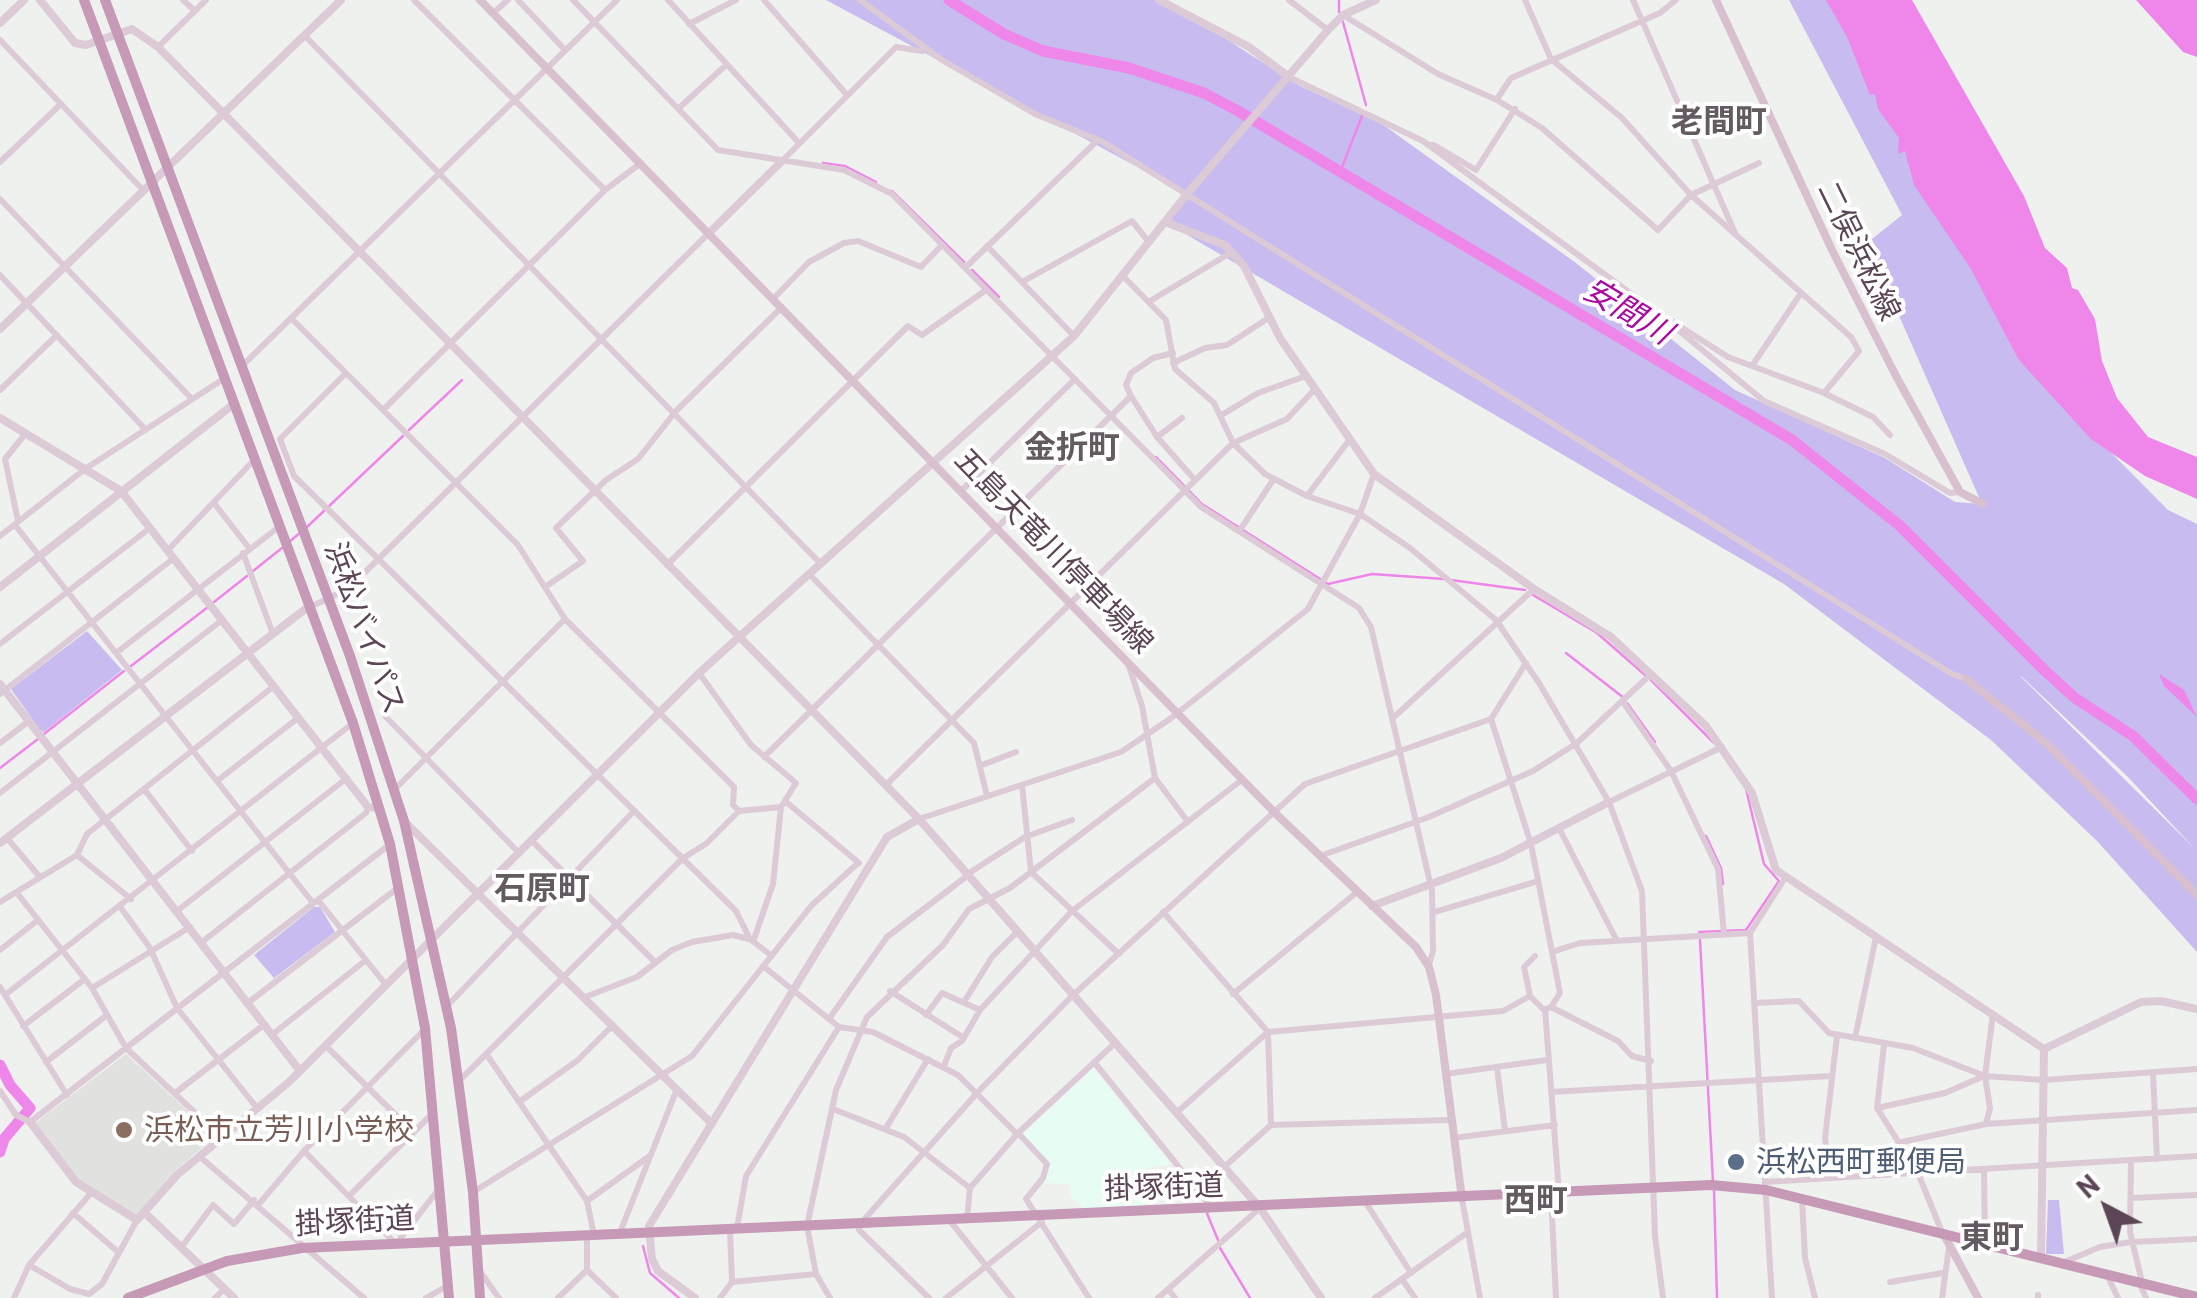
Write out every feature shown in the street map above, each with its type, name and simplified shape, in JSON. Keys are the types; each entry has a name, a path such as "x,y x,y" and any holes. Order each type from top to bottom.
{"highway":[{"name":"浜松バイパス","path":"84,0 148,188 226,378 353,722 374,807 390,844 426,1028 449,1298"},
{"name":"浜松バイパス","path":"105,0 329,601 404,821 447,1006 459,1081 473,1192 480,1298"},
{"name":"掛塚街道","path":"128,1298 252,1255 302,1248 1040,1220 1714,1185 1765,1186 1802,1199 2197,1297"}],"main road":[{"name":"五島天竜川停車場線","path":"480,0 936,461 1274,812 1416,947 1428,966 1439,1018 1462,1198"},
{"name":"二俣浜松線","path":"1716,0 1832,250 1960,492"},
{"path":"1960,492 1983,504"},
{"path":"1966,679 2046,743 2197,895"},
{"path":"1942,1234 1978,1298"}],"street":[{"path":"0,23 24,0"},
{"path":"40,0 74,43 140,31 158,47 810,712 920,819 987,901 1260,1208 1321,1298"},
{"path":"183,0 194,12"},
{"path":"158,47 206,0"},
{"path":"325,0 333,8"},
{"path":"0,329 341,0"},
{"path":"414,0 605,190"},
{"path":"493,13 508,0"},
{"path":"518,0 566,51"},
{"path":"572,0 718,150 844,170 892,194 1184,491 1359,608 1372,626 1429,885 1434,912 1428,966"},
{"path":"241,367 617,0"},
{"path":"668,0 799,143"},
{"path":"689,24 736,0"},
{"path":"764,0 847,95"},
{"path":"860,0 928,52 1035,114 1097,141 1952,674 1966,679"},
{"path":"1160,0 1249,48 1289,77 1384,120 1427,146 1649,308 1764,402 1885,454 1950,493 1960,492"},
{"path":"1290,0 1328,30"},
{"path":"29,1265 70,1289 91,1296 102,1284 137,1220 198,1156 326,1046 737,638 1074,336 1184,197 1328,30 1343,15 1376,0"},
{"path":"1525,0 1552,60 1632,128 1691,195 1851,337 1859,352 1824,393"},
{"path":"1633,0 1735,234"},
{"path":"1497,100 1511,78 1642,20 1676,0"},
{"path":"1343,15 1438,74 1497,100 1552,135 1658,230 1691,195 1759,163"},
{"path":"305,36 820,562"},
{"path":"0,40 148,188"},
{"path":"39,876 4,841 308,607 329,601 379,560 896,47 928,52"},
{"path":"678,109 726,64"},
{"path":"0,162 61,104"},
{"path":"1427,146 1434,144 1476,170 1515,110"},
{"path":"965,268 1097,141"},
{"path":"383,410 605,190 640,163"},
{"path":"0,199 192,398"},
{"path":"1022,282 1132,221 1149,242"},
{"path":"1165,222 1218,240 1232,252 1248,272 1306,376 1374,474 1534,589 1611,637 1722,747 1752,793 1772,863 1785,878 2044,1049"},
{"path":"774,298 809,262 844,243 858,240 920,267 942,245"},
{"path":"987,246 1074,336"},
{"path":"1150,301 1232,252"},
{"path":"0,275 146,429"},
{"path":"1122,275 1166,320 1173,363"},
{"path":"668,565 908,326 922,335 986,290"},
{"path":"1752,366 1801,293"},
{"path":"546,587 583,560 556,528 594,491 638,458 676,411 782,307"},
{"path":"1649,308 1728,357 1824,393 1872,417 1890,435"},
{"path":"1173,363 1205,348 1226,345 1270,317"},
{"path":"292,320 518,545 564,619 734,786 733,805 739,811"},
{"path":"0,390 57,335"},
{"path":"1174,353 1153,358 1131,373 1126,385 1157,438 1195,480"},
{"path":"1173,363 1214,404 1233,443 1274,480 1360,514 1410,548 1496,620 1577,743 1609,802 1639,875 1652,1062 1653,1188 1663,1298"},
{"path":"346,373 280,439 294,476 736,911 751,941"},
{"path":"1220,416 1258,393 1306,376"},
{"path":"0,536 85,469 226,378"},
{"path":"963,489 1075,380"},
{"path":"886,786 1233,443 1286,419 1315,389"},
{"path":"764,757 1131,396"},
{"path":"0,587 235,403"},
{"path":"0,418 122,492 298,718 374,807 202,942"},
{"path":"1157,438 1182,418"},
{"path":"26,433 5,459 16,523 288,873 342,930 386,985"},
{"path":"1308,496 1350,438"},
{"path":"168,550 256,458"},
{"path":"695,1298 658,1272 649,1233 887,838 920,819 1121,752 1146,736 1308,609 1360,514 1374,474"},
{"path":"1240,530 1274,480"},
{"path":"214,503 246,550 273,634"},
{"path":"116,653 281,525"},
{"path":"0,644 150,528"},
{"path":"174,558 2,690 54,751 300,1070"},
{"path":"809,574 974,743 988,796"},
{"path":"1392,719 1534,589"},
{"path":"394,789 564,619"},
{"path":"0,793 222,620"},
{"path":"1126,656 1142,706 1155,778 1188,822"},
{"path":"929,1298 859,1230 860,1224 978,1092 1072,996 1306,784 1490,718 1526,664"},
{"path":"700,673 764,757 796,783 783,804 773,884 751,941"},
{"path":"1320,856 1415,822 1511,781 1577,743 1652,674"},
{"path":"0,902 77,855 87,834 274,686"},
{"path":"1623,702 1671,771 1718,869 1723,932"},
{"path":"386,717 519,852"},
{"path":"217,782 298,718"},
{"path":"1490,718 1531,844 1560,994 1548,1008 1547,1060 1556,1126 1556,1298"},
{"path":"0,743 29,721"},
{"path":"68,1095 2,991 131,899 353,722"},
{"path":"1372,906 1531,844 1722,747"},
{"path":"982,765 1016,752"},
{"path":"177,911 347,778"},
{"path":"830,1298 816,1274 806,1226 833,1109 862,1029 890,991 942,945 969,909 1032,872 1155,778"},
{"path":"944,1066 951,1048 964,1038 980,1010 1072,911 1243,779"},
{"path":"1022,785 1032,872 1118,954"},
{"path":"144,789 192,851"},
{"path":"459,1081 682,858 707,843 739,811 783,804 858,863 870,868"},
{"path":"447,1006 634,811"},
{"path":"829,1020 887,937 966,876 1025,837 1072,820"},
{"path":"404,821 712,1124"},
{"path":"1560,830 1617,941"},
{"path":"532,841 655,962"},
{"path":"30,1122 390,844"},
{"path":"77,855 131,899"},
{"path":"473,1192 692,1056 810,906 858,863"},
{"path":"1772,1298 1750,933 1785,878"},
{"path":"1434,912 1538,881"},
{"path":"250,1002 400,887"},
{"path":"1233,994 1356,892"},
{"path":"16,893 92,988 126,1048 220,1136"},
{"path":"120,907 150,948 177,1008 256,1108"},
{"path":"1163,912 1268,1032 1271,1126"},
{"path":"0,950 38,920"},
{"path":"92,988 150,948 190,927"},
{"path":"964,1002 992,957 1016,933"},
{"path":"1552,952 1580,943 1750,933"},
{"path":"586,997 636,977 692,942 733,935 751,941 772,956"},
{"path":"1855,1038 1876,936"},
{"path":"1536,956 1524,967 1530,996 1618,1041 1632,1056 1652,1062"},
{"path":"273,1034 366,960"},
{"path":"763,966 839,1027 862,1029 944,1066 978,1092 1047,1164 1044,1178 1027,1196 1089,1298"},
{"path":"23,1026 85,979"},
{"path":"890,991 964,1038"},
{"path":"926,1014 942,993 980,1010"},
{"path":"1176,1114 1268,1032 1503,1011 1530,996"},
{"path":"1755,1003 1798,1001 1836,1036 1913,1048 1986,1076 2044,1080 2197,1069"},
{"path":"2044,1049 2140,1002 2161,1001 2197,1009"},
{"path":"1986,1124 1990,1108 1986,1076 1993,1014"},
{"path":"46,1062 107,1015"},
{"path":"175,1093 265,1023"},
{"path":"519,1102 578,1060 613,1025"},
{"path":"720,1298 732,1282 733,1230 746,1176 839,1027"},
{"path":"183,1246 213,1205 234,1224 426,1028"},
{"path":"1831,1177 1825,1138 1836,1036"},
{"path":"967,1220 970,1188 1018,1134 1114,1044"},
{"path":"1884,1045 1878,1108 1918,1172 1942,1234"},
{"path":"326,1046 413,1132"},
{"path":"2041,1258 2044,1049"},
{"path":"487,1054 587,1201 591,1236 587,1270 558,1298"},
{"path":"886,1128 928,1059"},
{"path":"1445,1074 1547,1060"},
{"path":"1094,1062 1208,1202 1207,1210"},
{"path":"1496,1068 1504,1130"},
{"path":"2153,1072 2157,1159"},
{"path":"1551,1092 1832,1076"},
{"path":"1878,1108 1945,1094 1986,1076"},
{"path":"619,1234 677,1089"},
{"path":"2,1098 16,1114 30,1122 76,1182 137,1220"},
{"path":"833,1109 886,1128 925,1151 970,1188"},
{"path":"350,1196 435,1110"},
{"path":"1902,1142 1986,1124 2197,1110"},
{"path":"1224,1168 1271,1126 1450,1120"},
{"path":"1453,1138 1556,1126"},
{"path":"304,1151 396,1244 441,1186"},
{"path":"587,1201 651,1155"},
{"path":"198,1156 257,1202 302,1248 364,1298"},
{"path":"1765,1186 1831,1177 2197,1156"},
{"path":"2131,1160 2131,1242 2146,1298"},
{"path":"1984,1168 1985,1244"},
{"path":"14,1298 29,1265 91,1192"},
{"path":"2131,1198 2197,1195"},
{"path":"1462,1198 1480,1298"},
{"path":"1802,1199 1805,1258 1815,1298"},
{"path":"1366,1203 1411,1273"},
{"path":"1158,1298 1260,1208"},
{"path":"73,1212 118,1252"},
{"path":"144,1212 234,1298"},
{"path":"946,1298 1040,1220"},
{"path":"950,1221 1012,1298"},
{"path":"1375,1298 1468,1232"},
{"path":"2062,1263 2100,1247 2197,1239"},
{"path":"1942,1298 1950,1247"},
{"path":"478,1269 499,1298"},
{"path":"587,1270 616,1298"},
{"path":"1890,1282 1944,1273"},
{"path":"732,1282 816,1274"},
{"path":"2106,1274 2118,1298"},
{"path":"1402,1279 1415,1298"},
{"path":"426,1298 447,1285"},
{"path":"215,1298 224,1289"},
{"path":"1168,1289 1175,1298"}],"shaded area":[{"path":"826,0 1165,0 1298,85 1382,124 1576,263 1735,390 1885,458 1955,502 1982,504 1867,243 1902,215 1789,0 1835,0 2018,359 2168,510 2197,524 2197,952 2097,841 1991,740 1784,584 1165,222 1186,193","holes":["2021,676 2127,776 2195,849"]},
{"path":"1826,0 1912,0 2024,196 2045,248 2067,268 2072,288 2078,290 2095,319 2102,361 2117,398 2148,437 2197,457 2197,499 2145,476 2091,439 2018,359 1971,269 1914,185 1905,151 1898,154 1899,138 1878,109 1875,94 1870,95 1847,37"},
{"path":"2136,0 2197,0 2197,57 2183,52"},
{"path":"87,631 122,670 44,732 11,689"},
{"path":"2159,674 2184,690 2197,717 2164,686"},
{"path":"314,907 320,907 335,932 274,978 254,955"},
{"name":"浜松市立芳川小学校","path":"126,1054 215,1136 175,1171 136,1216 78,1180 35,1123"},
{"path":"1093,1068 1171,1164 1145,1168 1146,1207 1084,1209 1070,1196 1070,1184 1045,1183 1045,1158 1023,1134"},
{"path":"2048,1200 2059,1200 2064,1254 2046,1254"}],"waterway":[{"name":"安間川","path":"949,0 1004,34 1043,51 1129,68 1204,93 1792,440 1899,525 2044,670 2075,698 2133,736 2197,799"},
{"path":"1339,0 1339,12"},
{"path":"1343,22 1366,105"},
{"path":"1339,175 1362,116"},
{"path":"823,163 845,166 876,182"},
{"path":"892,191 964,262"},
{"path":"972,270 999,297"},
{"path":"409,430 462,380"},
{"path":"307,527 403,436"},
{"path":"1156,457 1202,504 1328,584 1372,574 1444,579"},
{"path":"288,543 301,532"},
{"path":"253,571 282,548"},
{"path":"214,602 247,576"},
{"path":"1451,580 1525,590"},
{"path":"1533,595 1597,633 1645,675"},
{"path":"131,666 208,607"},
{"path":"1566,653 1624,698"},
{"path":"44,734 124,671"},
{"path":"1651,680 1713,742"},
{"path":"1627,703 1655,742"},
{"path":"0,768 38,739"},
{"path":"1699,932 1746,930 1779,881 1764,864 1746,789"},
{"path":"1706,836 1721,868 1723,884"},
{"path":"1700,940 1713,1182"},
{"path":"0,1065 10,1085 30,1108 4,1139 0,1152"},
{"path":"1714,1190 1717,1298"},
{"path":"1206,1211 1218,1240"},
{"path":"643,1246 650,1273 679,1298"},
{"path":"1220,1248 1250,1298"}],"place":[{"name":"浜松市立芳川小学校","path":"124,1130"},
{"name":"浜松西町郵便局","path":"1736,1162"}],"district":[{"name":"老間町","path":"1719,121"},
{"name":"金折町","path":"1072,447"},
{"name":"石原町","path":"542,888"},
{"name":"西町","path":"1536,1200"},
{"name":"東町","path":"1992,1237"}]}
